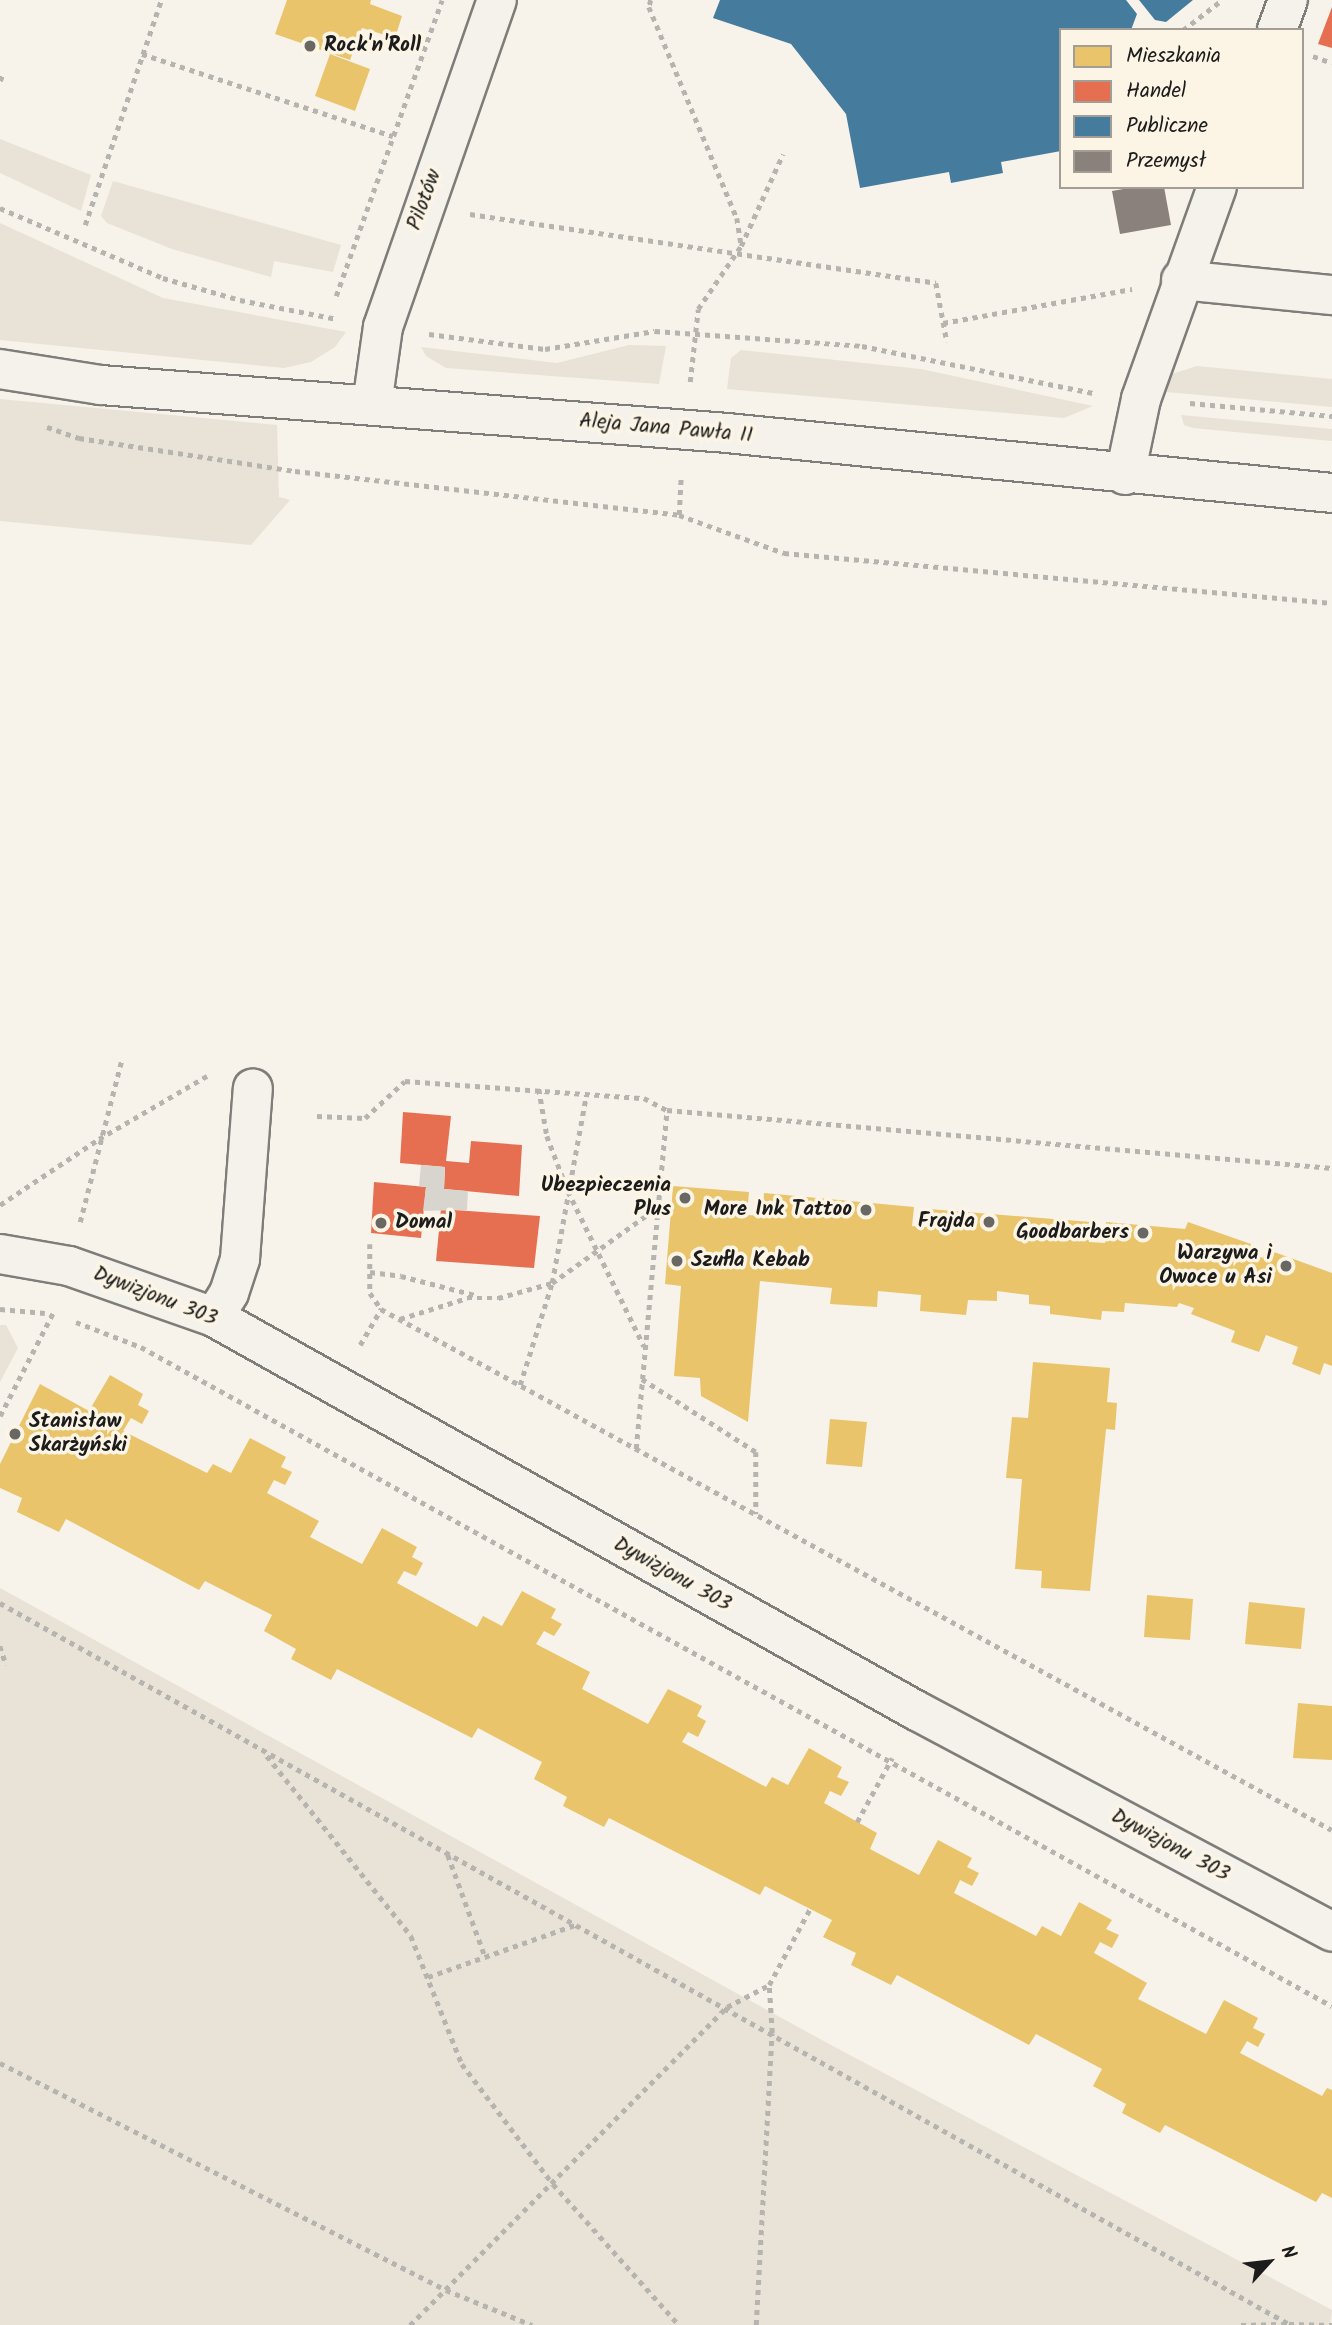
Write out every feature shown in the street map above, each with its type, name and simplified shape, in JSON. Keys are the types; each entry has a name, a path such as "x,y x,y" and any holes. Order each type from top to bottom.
{"street":[{"name":"Pilotów","path":"372,405 383,327 497,0"},
{"path":"1278,28 1289,0"},
{"path":"1125,475 1141,399 1181,280 1216,189"},
{"path":"1181,280 1332,295"},
{"name":"Aleja Jana Pawła II","path":"0,369 101,385 727,433 1125,475 1332,493"},
{"path":"214,1317 229,1293 240,1259 253,1088"},
{"name":"Dywizjonu 303","path":"0,1254 69,1266 214,1317 335,1389 917,1711 1332,1932"}],"path":[{"path":"85,225 161,0"},
{"path":"336,296 442,0"},
{"path":"651,0 649,7 737,218 741,246"},
{"path":"1187,28 1222,0"},
{"path":"142,54 393,136"},
{"path":"0,81 3,73"},
{"path":"694,333 698,309 741,246 783,154"},
{"path":"0,208 163,278 240,300 383,327 545,349 643,332 694,333 899,351 1081,391 1332,416"},
{"path":"462,213 936,284 947,342"},
{"path":"943,323 1181,280"},
{"path":"40,425 79,438 295,471 679,515 785,553 1332,603"},
{"path":"679,515 681,462"},
{"path":"0,1416 53,1313 69,1266 99,1139 122,1058"},
{"path":"0,1205 99,1139 211,1074"},
{"path":"317,1116 365,1118 405,1081 644,1098 667,1110 1332,1168"},
{"path":"539,1089 547,1136 568,1191 595,1253 645,1348"},
{"path":"520,1385 552,1283 586,1095"},
{"path":"636,1449 667,1110"},
{"path":"400,1320 467,1297 498,1298 552,1283 658,1207"},
{"path":"370,1244 370,1293 380,1309 1332,1830"},
{"path":"370,1272 401,1276 482,1297"},
{"path":"335,1389 380,1309"},
{"path":"0,1310 53,1313 141,1347 891,1759 1332,2006"},
{"path":"642,1379 756,1452 756,1514"},
{"path":"0,1604 727,2007 1289,2325"},
{"path":"0,1646 6,1665"},
{"path":"857,1822 917,1711"},
{"path":"264,1752 411,1936 462,2064 552,2184 679,2325"},
{"path":"448,1854 485,1956"},
{"path":"756,2325 772,2033 769,1985 810,1909"},
{"path":"428,1977 576,1925"},
{"path":"410,2325 727,2007 769,1985"},
{"path":"0,2063 446,2290 532,2325"},
{"path":"1241,2325 1332,2325"}],"shaded area":[{"path":"0,139 91,175 81,211 0,173"},
{"path":"113,181 341,245 333,272 274,261 271,277 172,249 107,223 101,216"},
{"path":"0,223 163,298 346,332 335,347 311,362 284,368 0,340"},
{"path":"629,345 666,346 659,384 446,368 426,356 421,347 557,363"},
{"path":"741,350 921,369 1093,406 1064,418 727,389 731,358"},
{"path":"1197,366 1332,379 1332,407 1167,392 1169,375"},
{"path":"0,399 277,425 279,497 290,500 251,545 0,521"},
{"path":"1181,415 1332,429 1332,441 1193,428 1184,425"},
{"path":"0,1325 6,1325 18,1348 0,1382"},
{"path":"0,1588 829,2044 1332,2310 1330,2325 0,2325"}],"building: Mieszkania":[{"path":"287,0 371,0 370,4 402,16 395,38 362,28 350,60 275,34"},
{"path":"330,54 370,69 355,111 315,96"},
{"path":"673,1186 749,1192 747,1215 763,1216 764,1193 914,1207 912,1226 920,1227 928,1227 929,1209 1091,1222 1089,1242 1105,1243 1106,1222 1185,1229 1188,1222 1251,1244 1248,1252 1263,1258 1266,1249 1332,1273 1332,1366 1324,1363 1320,1375 1292,1364 1298,1347 1266,1335 1259,1352 1231,1342 1235,1331 1191,1314 1194,1308 1179,1303 1177,1307 1125,1303 1124,1312 1102,1311 1101,1320 1050,1314 1050,1306 1029,1304 1029,1295 997,1291 997,1301 968,1300 966,1315 920,1311 921,1295 878,1291 877,1307 830,1304 832,1288 760,1281 748,1422 701,1396 700,1378 674,1376 681,1286 665,1284"},
{"path":"1033,1362 1110,1368 1107,1402 1117,1403 1115,1430 1106,1429 1090,1591 1041,1588 1042,1571 1015,1569 1022,1479 1006,1478 1012,1417 1028,1418"},
{"path":"110,1375 143,1394 138,1405 149,1411 142,1424 131,1418 123,1431 207,1473 213,1464 231,1473 250,1438 286,1457 281,1467 292,1472 285,1485 274,1480 267,1493 319,1521 310,1537 362,1564 382,1528 417,1547 412,1557 423,1563 416,1576 404,1571 397,1583 477,1627 483,1616 502,1626 522,1591 556,1609 551,1618 562,1624 554,1636 544,1631 536,1644 590,1672 582,1689 648,1724 668,1689 702,1706 697,1716 706,1721 698,1737 688,1732 682,1742 766,1787 772,1777 788,1785 809,1748 842,1767 837,1777 849,1782 841,1796 830,1791 824,1803 877,1833 870,1849 919,1875 938,1840 972,1858 967,1867 979,1873 972,1886 960,1880 954,1893 1036,1936 1042,1926 1061,1936 1079,1902 1112,1920 1106,1929 1119,1935 1112,1948 1100,1942 1094,1953 1147,1983 1138,1999 1206,2034 1224,2000 1258,2018 1253,2028 1265,2034 1258,2047 1247,2041 1240,2053 1322,2096 1327,2088 1332,2090 1332,2198 1322,2193 1316,2202 1165,2125 1160,2133 1122,2113 1126,2104 1093,2086 1102,2069 1036,2034 1029,2045 897,1975 891,1985 851,1965 856,1953 823,1937 832,1920 765,1886 760,1895 609,1818 604,1827 563,1806 567,1797 534,1779 542,1762 478,1728 472,1738 337,1669 331,1680 291,1659 296,1649 264,1631 272,1615 205,1581 199,1590 66,1519 59,1532 17,1512 22,1498 0,1488 0,1464 40,1384 89,1411"},
{"path":"830,1419 867,1422 862,1467 826,1464"},
{"path":"1147,1595 1193,1599 1190,1640 1144,1637"},
{"path":"1249,1602 1305,1608 1301,1649 1245,1644"},
{"path":"1298,1703 1332,1706 1332,1760 1293,1758"}],"building: Handel":[{"path":"1332,7 1332,48 1318,44"},
{"path":"403,1112 451,1116 446,1161 469,1163 471,1141 522,1145 519,1196 444,1189 445,1167 400,1163"},
{"path":"374,1182 426,1187 421,1238 371,1233"},
{"path":"441,1209 540,1216 534,1268 436,1261"}],"building: Publiczne":[{"path":"720,0 1126,0 1137,14 1132,28 1059,28 1059,151 1001,162 1003,173 951,183 949,172 860,188 846,114 791,44 713,18"},
{"path":"1139,0 1193,0 1166,22 1155,20"}],"building: Przemysł":[{"path":"1164,189 1171,225 1120,234 1112,191"}],"building: Inne":[{"path":"421,1165 445,1167 444,1189 468,1191 467,1210 423,1211 426,1187 419,1186"}],"place":[{"name":"Rock'n'Roll","path":"310,46"},
{"name":"Ubezpieczenia Plus","path":"685,1198"},
{"name":"More Ink Tattoo","path":"866,1210"},
{"name":"Frajda","path":"989,1222"},
{"name":"Domal","path":"381,1223"},
{"name":"Goodbarbers","path":"1143,1233"},
{"name":"Szufla Kebab","path":"677,1261"},
{"name":"Warzywa i Owoce u Asi","path":"1286,1266"},
{"name":"Stanisław Skarżyński","path":"15,1434"}]}
